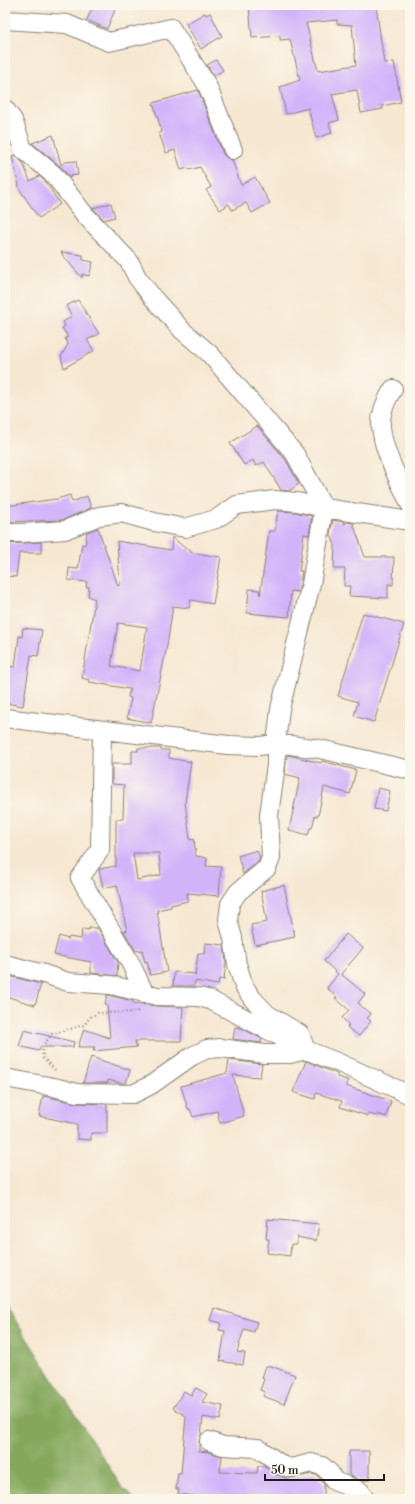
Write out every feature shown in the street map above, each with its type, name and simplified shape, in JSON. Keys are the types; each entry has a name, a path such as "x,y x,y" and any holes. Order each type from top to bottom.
{"street":[{"path":"5,20 67,24 109,42 170,28 207,85 233,150"},
{"path":"5,109 13,120 23,149 54,175 85,215 129,261 137,276 153,298 183,331 210,354 295,454 324,508 311,584 280,708 276,742 276,765 269,815 271,858 267,868 238,892 230,904 228,920 233,938 237,964 244,986 252,998 267,1014 300,1034 306,1050"},
{"path":"393,389 386,401 381,427 388,456 410,504"},
{"path":"5,533 23,534 66,530 99,516 122,513 154,522 184,528 216,519 237,505 275,500 297,502 324,508 410,520"},
{"path":"5,718 228,745 261,746 276,742 320,749 410,770"},
{"path":"102,730 100,850 80,878 130,962 145,994"},
{"path":"5,964 68,982 111,985 157,996 199,997 210,1000 306,1050 337,1062 410,1095"},
{"path":"5,1078 54,1086 77,1093 133,1094 151,1086 192,1056 207,1049 221,1048 264,1054 290,1054 306,1050"},
{"path":"209,1441 223,1446 258,1448 282,1465 289,1468 296,1468 311,1463 322,1466 330,1473 334,1481 360,1491 366,1499"}],"path":[{"path":"58,1073 43,1058 42,1047 52,1034 84,1025 90,1017 98,1013 137,1012 145,994"}],"green space":[{"path":"5,1304 121,1486 134,1499 5,1499"}],"building":[{"path":"93,5 117,5 107,29 87,20"},
{"path":"249,5 376,5 384,63 394,62 401,102 382,106 383,109 361,113 357,90 332,94 339,120 329,123 332,133 316,138 308,108 286,114 280,87 300,80 290,39 280,40 280,36 252,38","holes":["337,20 337,24 352,25 356,65 318,71 306,23"]},
{"path":"205,13 206,15 210,13 222,36 201,49 186,24"},
{"path":"216,60 223,70 214,76 207,65"},
{"path":"198,90 223,154 232,160 241,185 255,177 270,203 252,213 246,203 232,210 229,204 220,210 206,190 211,187 200,167 189,170 188,168 181,170 175,150 166,153 159,133 162,132 153,103"},
{"path":"53,135 61,165 65,162 76,161 78,175 70,176 70,178 61,167 32,143"},
{"path":"15,155 23,163 30,181 39,176 45,181 60,204 39,218 18,187 12,156"},
{"path":"111,203 115,217 104,220 93,208"},
{"path":"61,252 83,255 83,260 93,262 89,276 82,274 82,278"},
{"path":"78,300 99,334 87,340 94,351 64,368 61,357 68,344 65,338 68,337 62,328 65,326 63,322 72,316 66,306"},
{"path":"257,426 286,460 299,484 289,491 281,490 264,462 256,466 253,460 244,465 230,443"},
{"path":"70,495 72,502 87,496 91,508 63,520 5,522 5,506 57,499"},
{"path":"278,511 295,512 312,516 309,535 304,534 299,571 302,571 298,592 291,591 289,617 247,613 249,589 259,590 260,595 269,531 275,531"},
{"path":"333,520 344,522 344,524 348,522 353,523 365,557 394,557 393,585 388,584 388,598 349,596 350,586 344,586 345,569 334,569 335,545 330,533"},
{"path":"98,528 118,586 120,585 117,541 171,550 172,537 186,549 190,549 190,552 221,557 213,604 191,600 189,608 173,606 167,646 151,723 127,718 131,698 128,697 130,689 89,682 89,680 82,678 95,599 88,596 89,587 86,587 87,582 68,580 69,568 78,569 82,544 85,545 87,532","holes":["118,623 147,627 140,671 111,666"]},
{"path":"41,542 41,553 19,553 16,577 5,576 5,544"},
{"path":"363,613 404,624 374,722 354,716 358,702 338,696"},
{"path":"23,628 42,630 38,656 31,655 23,706 5,703 5,665 15,667 19,636 22,637"},
{"path":"138,748 161,748 161,750 169,750 169,758 191,762 185,802 190,840 194,839 196,856 207,858 206,866 221,867 219,896 187,893 188,901 157,910 167,972 150,975 147,961 145,962 142,950 136,951 123,930 127,931 117,885 103,888 99,869 116,866 116,819 123,819 124,785 112,784 112,764 132,764 132,751 138,751","holes":["133,853 159,853 161,875 137,880"]},
{"path":"288,755 321,763 322,761 356,770 350,794 324,787 318,816 315,816 312,828 310,828 308,835 289,830 300,778 285,774 286,759"},
{"path":"378,788 390,791 386,811 374,809"},
{"path":"257,850 260,858 258,862 243,874 238,856"},
{"path":"284,885 295,937 255,945 251,925 267,922 261,891"},
{"path":"89,928 98,928 118,962 117,976 91,973 91,962 54,955 59,936 68,939 69,937 81,939 82,929 89,930"},
{"path":"346,934 363,948 341,974 365,994 358,1003 371,1014 367,1018 371,1021 359,1036 347,1027 349,1025 342,1018 349,1010 335,998 337,997 327,988 338,974 324,961"},
{"path":"205,943 224,945 226,962 224,980 219,979 218,985 195,981 194,986 173,986 174,972 195,975 198,953 204,954"},
{"path":"5,975 41,984 35,1005 5,996"},
{"path":"107,995 133,1001 133,1003 183,1007 181,1041 135,1041 137,1047 93,1051 95,1047 78,1047 84,1029 110,1038 107,1005 105,1004"},
{"path":"235,1027 241,1028 262,1039 261,1043 233,1039"},
{"path":"24,1030 74,1042 73,1047 40,1047 39,1051 19,1046"},
{"path":"91,1057 130,1070 126,1083 108,1080 108,1083 83,1083"},
{"path":"229,1060 262,1064 260,1077 233,1075 244,1116 220,1123 217,1111 193,1117 190,1109 188,1109 181,1086 227,1073"},
{"path":"306,1061 337,1074 337,1077 348,1080 346,1086 391,1101 386,1117 378,1114 377,1116 368,1114 368,1116 340,1107 342,1101 316,1093 315,1099 293,1092"},
{"path":"43,1096 77,1103 107,1104 107,1133 91,1133 91,1140 77,1139 77,1124 39,1116"},
{"path":"268,1219 319,1224 316,1241 297,1237 297,1244 291,1244 290,1256 267,1253 269,1239 266,1239"},
{"path":"214,1308 257,1322 254,1332 244,1329 237,1352 245,1353 243,1365 220,1361 225,1331 219,1330 221,1323 210,1320"},
{"path":"266,1366 271,1366 295,1375 284,1404 263,1396 265,1392 260,1390 264,1379 262,1378"},
{"path":"196,1388 207,1394 202,1402 223,1406 220,1420 203,1417 199,1442 199,1451 222,1456 220,1472 257,1473 258,1466 265,1466 275,1473 275,1475 285,1478 312,1474 317,1475 324,1484 324,1499 217,1499 178,1494 179,1489 176,1489 178,1473 181,1473 186,1416 173,1408 184,1391 191,1395"},
{"path":"349,1451 369,1451 369,1480 362,1481 349,1475"}]}
